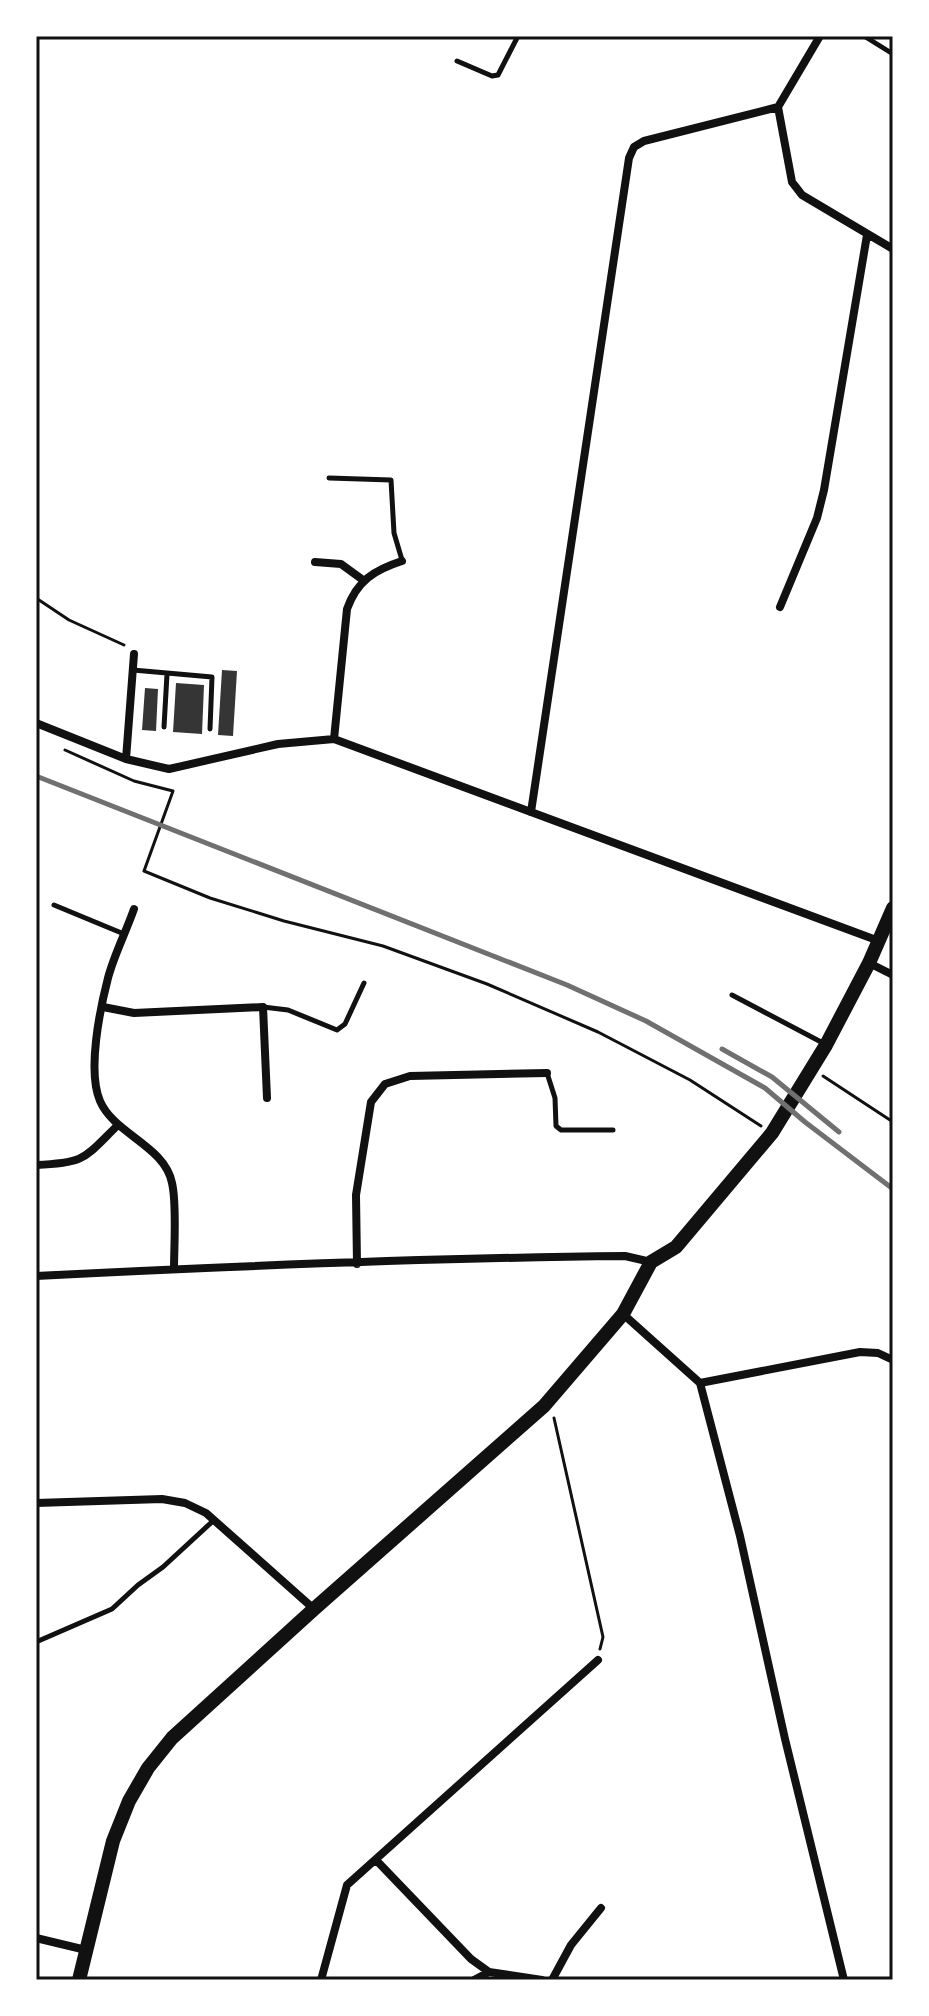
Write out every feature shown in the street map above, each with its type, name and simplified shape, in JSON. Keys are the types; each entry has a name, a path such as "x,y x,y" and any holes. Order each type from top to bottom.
{"main road":[{"path":"79,1980 113,1841 129,1801 148,1768 172,1738 544,1406 623,1314 651,1262 676,1247 772,1133 813,1070 869,963 893,908"}],"street":[{"path":"820,36 778,107 792,182 802,195 893,249"},
{"path":"531,812 629,158 634,147 644,141 778,107"},
{"path":"780,607 817,518 824,490 867,235"},
{"path":"334,739 347,609 363,580 383,567 402,561"},
{"path":"315,562 341,564 363,580"},
{"path":"126,759 134,654"},
{"path":"36,723 126,759 169,769 215,761 278,744 334,739 879,941"},
{"path":"134,909 108,977 95,1079 100,1102 118,1125 154,1155 172,1182 174,1269"},
{"path":"869,963 893,975"},
{"path":"103,1007 134,1013 263,1007 267,1098"},
{"path":"357,1264 356,1195 371,1102 385,1084 410,1076 547,1073"},
{"path":"36,1165 70,1164 82,1159 118,1125"},
{"path":"36,1276 439,1258 625,1256 651,1262"},
{"path":"623,1314 700,1383 740,1536 785,1739 844,1980"},
{"path":"700,1383 860,1352 878,1353 893,1360"},
{"path":"36,1503 162,1499 185,1503 214,1520 314,1609"},
{"path":"321,1980 347,1885 598,1660"},
{"path":"376,1860 471,1959 489,1972 542,1980"},
{"path":"552,1980 571,1945 601,1908"},
{"path":"36,1938 86,1950"},
{"path":"474,1980 489,1972"}],"lane":[{"path":"457,61 492,76 498,75 518,36"},
{"path":"864,36 893,54"},
{"path":"329,478 391,480 394,533 402,561"},
{"path":"133,670 212,677 210,729"},
{"path":"164,727 167,674"},
{"path":"54,905 124,935"},
{"path":"263,1007 288,1010 337,1030 345,1024 364,983"},
{"path":"732,995 826,1045"},
{"path":"547,1073 555,1098 556,1126 561,1130 613,1130"},
{"path":"36,1642 112,1609 214,1520"}],"path":[{"path":"36,598 69,620 123,644 134,654"},
{"path":"56,746 134,781 173,791 144,871 210,898 383,946 487,984 598,1032 690,1080 772,1133"},
{"path":"813,1070 893,1122"},
{"path":"544,1406 554,1416 603,1637 598,1660"}],"building":[{"path":"222,670 237,671 233,736 218,735"},
{"path":"176,683 204,685 202,734 173,732"},
{"path":"145,688 158,689 156,731 142,730"}],"railway":[{"path":"36,776 567,985 646,1021 765,1088 893,1189"},
{"path":"722,1049 772,1077 839,1132"}]}
